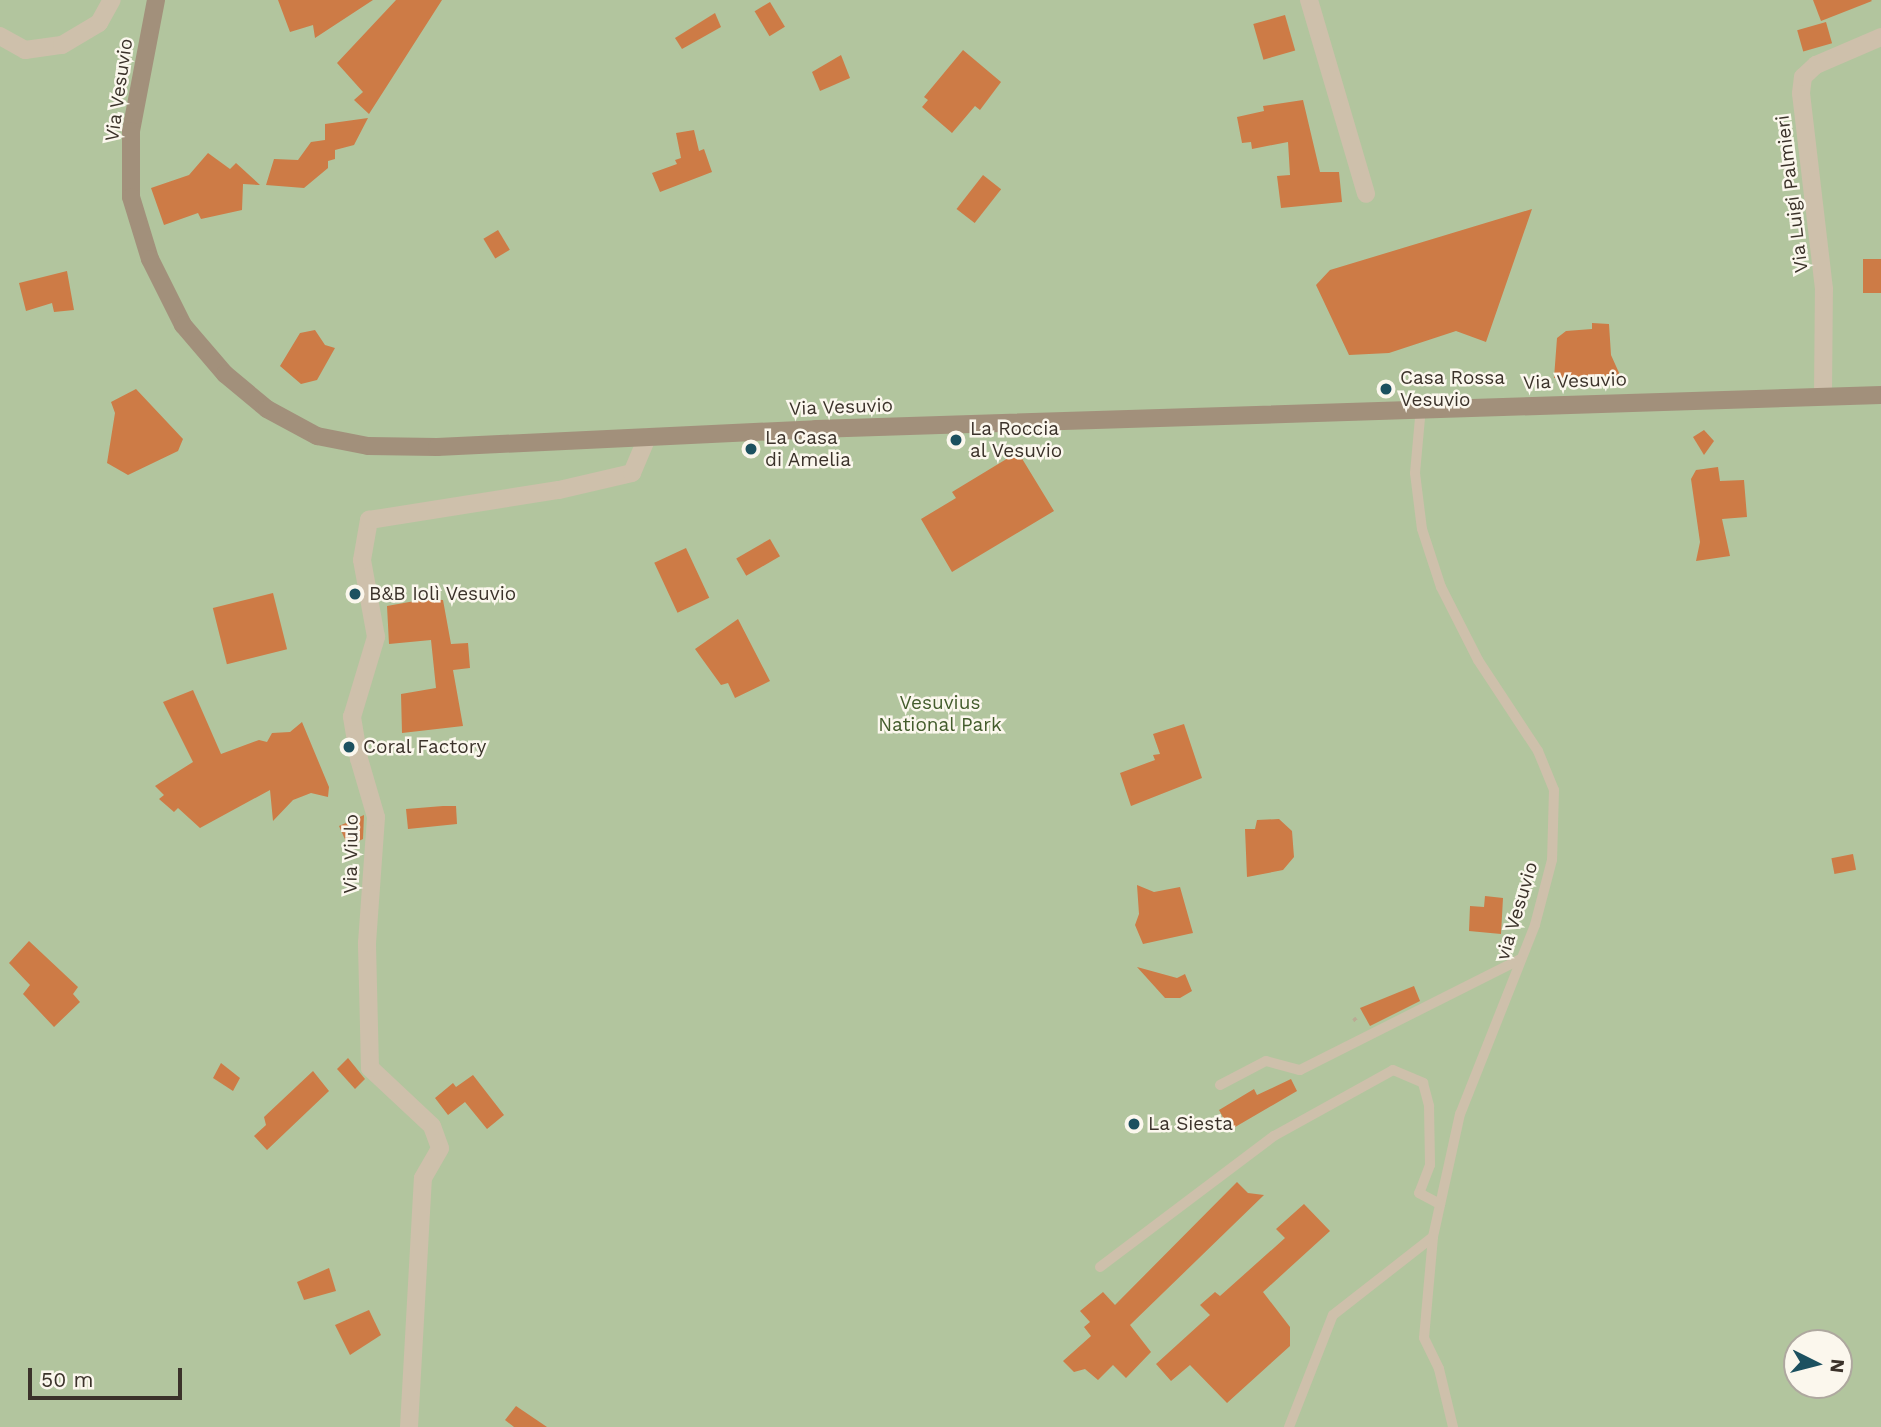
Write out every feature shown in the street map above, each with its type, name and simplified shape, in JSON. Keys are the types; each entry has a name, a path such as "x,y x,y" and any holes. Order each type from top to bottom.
{"street":[{"path":"0,36 25,50 62,44 99,23 112,0"},
{"name":"Via Vesuvio","path":"156,0 131,131 131,197 150,259 183,325 225,374 267,408 317,436 368,446 437,447 1421,407 1881,395"},
{"path":"1309,0 1366,194"},
{"name":"Via Luigi Palmieri","path":"1823,395 1824,289 1801,93 1803,77 1816,65 1881,37"},
{"name":"Via Viulo","path":"410,1427 423,1178 440,1148 432,1126 370,1069 367,943 376,817 359,759 352,717 376,637 362,560 369,520 559,490 632,473 646,437"}],"lane":[{"name":"via Vesuvio","path":"1421,407 1415,473 1422,529 1441,587 1478,660 1538,751 1555,790 1552,859 1521,959 1460,1114 1433,1237 1424,1338 1439,1369 1453,1427"},
{"path":"1220,1085 1266,1061 1300,1070 1521,959"},
{"path":"1100,1267 1274,1136 1393,1070 1423,1083 1429,1107 1430,1165 1419,1193 1440,1204"},
{"path":"1289,1427 1333,1315 1433,1237"}],"green space":[{"name":"Vesuvius National Park","path":"0,0 1881,0 1881,1427 0,1427"}],"building":[{"path":"278,0 373,0 315,38 313,25 290,32"},
{"path":"396,0 442,0 369,114 354,100 363,92 337,63"},
{"path":"1813,0 1871,0 1872,1 1821,21"},
{"path":"770,2 785,27 770,36 755,11"},
{"path":"715,13 721,27 682,49 675,38"},
{"path":"1285,15 1295,51 1263,60 1253,24"},
{"path":"1826,22 1832,43 1803,51 1797,30"},
{"path":"963,50 1001,82 980,110 975,106 952,133 922,107 928,100 924,97"},
{"path":"841,55 850,78 820,91 812,72"},
{"path":"1303,100 1320,172 1339,172 1342,202 1281,208 1277,176 1290,175 1288,142 1252,149 1251,142 1242,143 1237,117 1264,111 1263,106"},
{"path":"368,118 354,145 335,150 335,159 328,161 328,168 304,188 266,185 274,159 298,160 311,142 325,140 325,124"},
{"path":"694,130 699,151 704,149 712,172 660,192 652,173 677,164 675,160 681,158 676,133"},
{"path":"208,153 230,169 236,163 260,185 243,184 242,210 201,219 198,213 164,225 151,188 189,175"},
{"path":"983,175 1001,189 975,223 957,209"},
{"path":"1532,209 1486,342 1456,331 1389,353 1349,355 1316,285 1330,270"},
{"path":"498,230 510,250 495,258 483,239"},
{"path":"1863,259 1881,259 1881,293 1863,293"},
{"path":"67,271 74,310 54,312 52,303 26,311 19,283"},
{"path":"1592,323 1609,324 1611,355 1620,375 1554,378 1557,338 1566,331 1592,329"},
{"path":"315,330 325,345 335,348 317,380 301,384 280,366 300,333"},
{"path":"136,389 183,439 178,451 128,475 107,463 115,413 111,402"},
{"path":"1704,430 1714,441 1704,455 1693,437"},
{"path":"1018,452 1054,511 952,572 921,519 956,498 952,492"},
{"path":"1718,467 1720,481 1744,480 1747,517 1722,519 1730,556 1696,561 1700,542 1691,479 1696,470"},
{"path":"770,539 780,556 746,576 736,558"},
{"path":"686,548 709,598 678,613 654,563"},
{"path":"273,593 287,649 227,664 213,608"},
{"path":"426,599 443,600 451,644 468,643 470,668 453,670 463,726 402,733 401,694 436,688 431,640 389,644 387,606"},
{"path":"738,619 770,681 735,698 728,683 721,685 695,649"},
{"path":"193,690 221,754 259,740 267,742 272,733 290,732 302,722 329,787 328,797 311,793 293,800 273,821 270,790 200,828 178,808 174,812 159,799 164,795 155,786 193,762 163,702"},
{"path":"1184,724 1202,778 1131,806 1120,773 1155,760 1153,755 1160,754 1153,734"},
{"path":"456,806 457,824 408,829 406,809"},
{"path":"364,815 363,839 348,846 339,826"},
{"path":"1279,819 1292,831 1294,857 1283,870 1247,877 1245,829 1255,829 1257,820"},
{"path":"1853,854 1856,870 1834,874 1831,858"},
{"path":"1137,885 1154,892 1180,887 1193,933 1143,944 1135,925 1139,914"},
{"path":"1485,896 1503,898 1501,934 1469,931 1470,906 1484,907"},
{"path":"29,941 78,987 73,994 80,1002 54,1027 23,994 30,985 9,963"},
{"path":"1137,967 1177,978 1185,974 1192,991 1180,998 1165,998"},
{"path":"1414,986 1420,1001 1370,1026 1360,1008"},
{"path":"348,1058 365,1079 355,1089 337,1069"},
{"path":"221,1063 240,1078 233,1091 213,1078"},
{"path":"313,1071 329,1091 267,1150 254,1136 266,1125 264,1117"},
{"path":"473,1075 504,1115 487,1129 465,1102 448,1115 435,1098 453,1083 456,1087"},
{"path":"1291,1079 1297,1091 1230,1130 1219,1110 1254,1089 1257,1095"},
{"path":"1237,1182 1248,1193 1264,1195 1130,1325 1151,1352 1126,1378 1113,1365 1098,1380 1085,1369 1074,1372 1063,1361 1091,1336 1084,1327 1090,1322 1080,1311 1103,1292 1115,1305"},
{"path":"1304,1204 1330,1231 1263,1292 1290,1327 1290,1346 1227,1403 1190,1365 1171,1381 1156,1364 1210,1315 1200,1305 1215,1292 1220,1296 1285,1238 1276,1229"},
{"path":"329,1268 336,1291 304,1300 297,1282"},
{"path":"369,1310 381,1335 350,1355 335,1325"},
{"path":"516,1406 547,1427 514,1427 505,1420"}],"place":[{"name":"Casa Rossa Vesuvio","path":"1386,389"},
{"name":"La Roccia al Vesuvio","path":"956,440"},
{"name":"La Casa di Amelia","path":"751,449"},
{"name":"B&B Iolì Vesuvio","path":"355,594"},
{"name":"Coral Factory","path":"349,747"},
{"name":"La Siesta","path":"1134,1124"}]}
